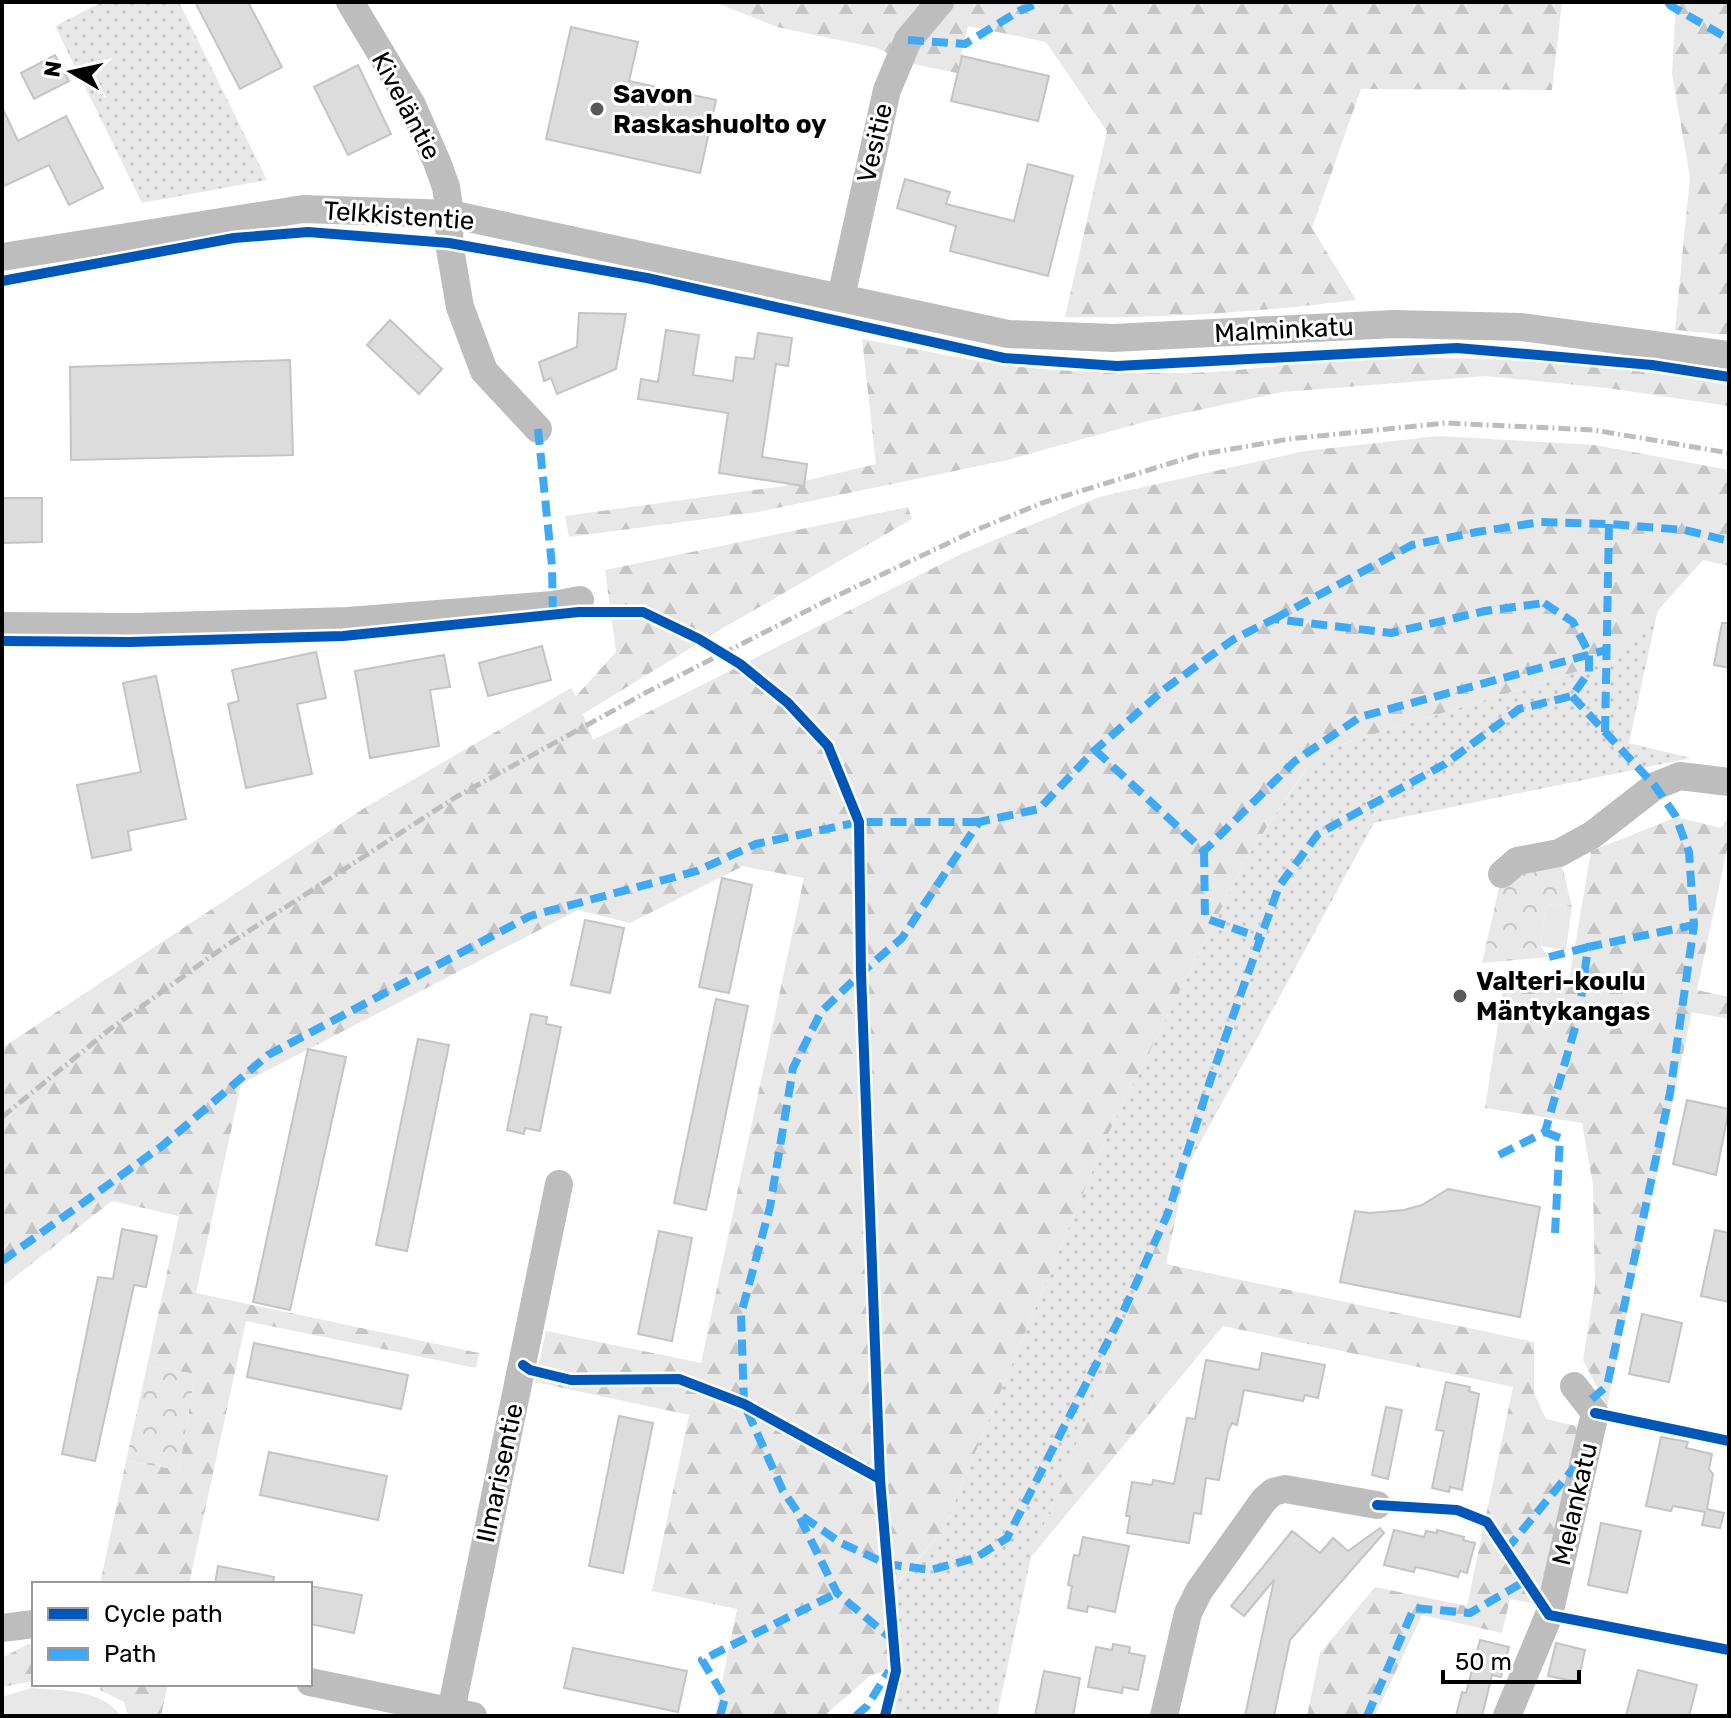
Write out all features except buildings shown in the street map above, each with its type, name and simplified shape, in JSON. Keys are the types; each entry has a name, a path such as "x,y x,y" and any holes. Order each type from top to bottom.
{"street":[{"name":"Kiveläntie","path":"350,2 412,105 446,187 450,214 449,243 460,307 484,371 538,429"},
{"name":"Vesitie","path":"841,297 887,90 908,40 940,2"},
{"name":"Telkkistentie","path":"2,257 303,209 450,214 841,297"},
{"name":"Malminkatu","path":"841,297 1008,334 1113,338 1394,324 1521,327 1729,355"},
{"path":"2,626 134,627 348,621 553,605 580,600"},
{"path":"1502,874 1517,861 1559,853 1592,835 1655,786 1680,776 1729,782"},
{"name":"Ilmarisentie","path":"458,1714 559,1184"},
{"name":"Melankatu","path":"1507,1716 1549,1615 1595,1413 1574,1386"},
{"path":"1164,1716 1188,1613 1199,1591 1264,1500 1273,1492 1285,1489 1377,1505"},
{"path":"2,1628 32,1624"},
{"path":"312,1682 458,1714"}],"green space":[{"path":"102,2 179,2 267,180 142,203 55,26"},
{"path":"714,2 1562,2 1552,90 1361,89 1312,228 1356,300 1211,314 1065,317 1107,131 1046,42 968,26 957,73 909,63 877,48 777,27"},
{"path":"1676,2 1729,2 1729,335 1675,330 1690,177 1672,74"},
{"path":"862,339 1011,366 1099,372 1207,372 1397,358 1492,359 1588,365 1729,385 1729,406 1607,388 1486,376 1283,392 1148,421 1007,460 758,512 569,537 565,516 784,486 876,464"},
{"path":"1438,436 1595,445 1729,470 1729,566 1703,560 1614,660 1330,748 1305,770 1247,857 1106,1138 943,1530 897,1583 901,1665 870,1676 824,1716 715,1716 737,1609 652,1591 689,1415 535,1382 546,1331 701,1363 804,878 743,866 630,923 578,910 241,1084 196,1293 479,1353 476,1368 246,1321 189,1582 100,1582 126,1461 179,1470 195,1374 147,1366 179,1216 112,1201 2,1287 2,1048 366,807 571,688 576,696 616,652 605,570 908,507 912,519 725,627 583,714 593,740 961,554 1099,497 1305,451"},
{"path":"1658,609 1629,743 1691,758 1374,823 1186,1169 1031,1557 997,1716 894,1716 901,1665 897,1584 943,1530 1106,1138 1247,857 1306,769 1330,748 1614,660"},
{"path":"1729,816 1729,840 1697,990 1729,997 1729,1019 1692,1012 1607,1406 1583,1360 1595,1285 1593,1185 1582,1123 1485,1108 1505,979 1568,987 1591,851 1677,817 1721,828"},
{"path":"1559,853 1572,907 1547,904 1540,946 1549,957 1482,963 1502,874"},
{"path":"1547,904 1572,907 1566,950 1540,946"},
{"path":"1186,1169 1166,1264 1534,1342 1534,1393 1546,1419 1585,1428 1547,1606 1510,1599 1502,1633 1422,1615 1375,1716 1307,1716 1320,1653 1375,1587 1467,1606 1513,1387 1223,1326 1031,1557"},
{"path":"147,1366 195,1374 179,1470 126,1461"},
{"path":"32,1645 32,1681 2,1687 2,1658"},
{"path":"101,1686 168,1686 161,1716 128,1716 124,1702 100,1690"},
{"path":"31,1688 92,1696 103,1700 121,1716 2,1716 2,1697"}],"railway":[{"path":"2,1117 109,1030 224,947 456,797 647,692 828,600 976,530 1042,503 1197,455 1289,439 1446,423 1594,430 1729,453"}],"marked path":[{"path":"908,40 965,44 1019,11 1041,2"},
{"path":"1668,2 1729,39"},
{"path":"538,429 552,566 553,616"},
{"path":"1274,619 1412,545 1477,532 1541,522 1609,524 1685,530 1729,541"},
{"path":"1605,732 1609,524"},
{"path":"1544,603 1573,622 1589,653 1589,672 1572,696 1519,709 1445,764 1318,834 1279,886 1210,1081 1168,1213 1124,1310 1007,1538 975,1558 931,1570 887,1564 841,1543 799,1514 783,1491 744,1404 741,1314 770,1207 793,1068 821,1012 902,938 979,822 1039,809 1095,750 1166,688 1234,639 1274,619 1391,633 1485,611 1544,603"},
{"path":"1095,750 1204,851 1295,761 1360,717 1606,650"},
{"path":"1572,696 1655,786 1675,815 1689,852 1694,925 1670,1093 1607,1386 1587,1403"},
{"path":"2,1261 162,1146 268,1055 530,916 697,871 756,844 859,822 979,822"},
{"path":"1204,851 1205,918 1261,938"},
{"path":"1499,1155 1545,1132 1579,1014 1588,947 1694,925"},
{"path":"1549,957 1588,947"},
{"path":"1545,1132 1560,1138 1555,1233"},
{"path":"1506,1550 1587,1452"},
{"path":"800,1518 837,1593 894,1641"},
{"path":"1367,1716 1414,1608 1470,1613 1527,1580"},
{"path":"720,1716 725,1698 702,1660 837,1593"},
{"path":"856,1716 867,1706 889,1671"}],"cycle path":[{"path":"2,281 234,238 308,232 449,243 647,278 1004,358 1117,366 1457,348 1652,365 1729,377"},
{"path":"2,641 130,642 343,636 579,612 643,612 699,639 740,664 788,703 828,746 859,822 861,973 880,1479 896,1671 885,1716"},
{"path":"523,1365 530,1370 571,1380 679,1379 744,1404 880,1479"},
{"path":"1595,1413 1729,1441"},
{"path":"1377,1505 1457,1510 1487,1522 1549,1615 1729,1650"}],"place":[{"name":"Savon Raskashuolto oy","path":"597,109"},
{"name":"Valteri-koulu Mäntykangas","path":"1460,996"}]}
